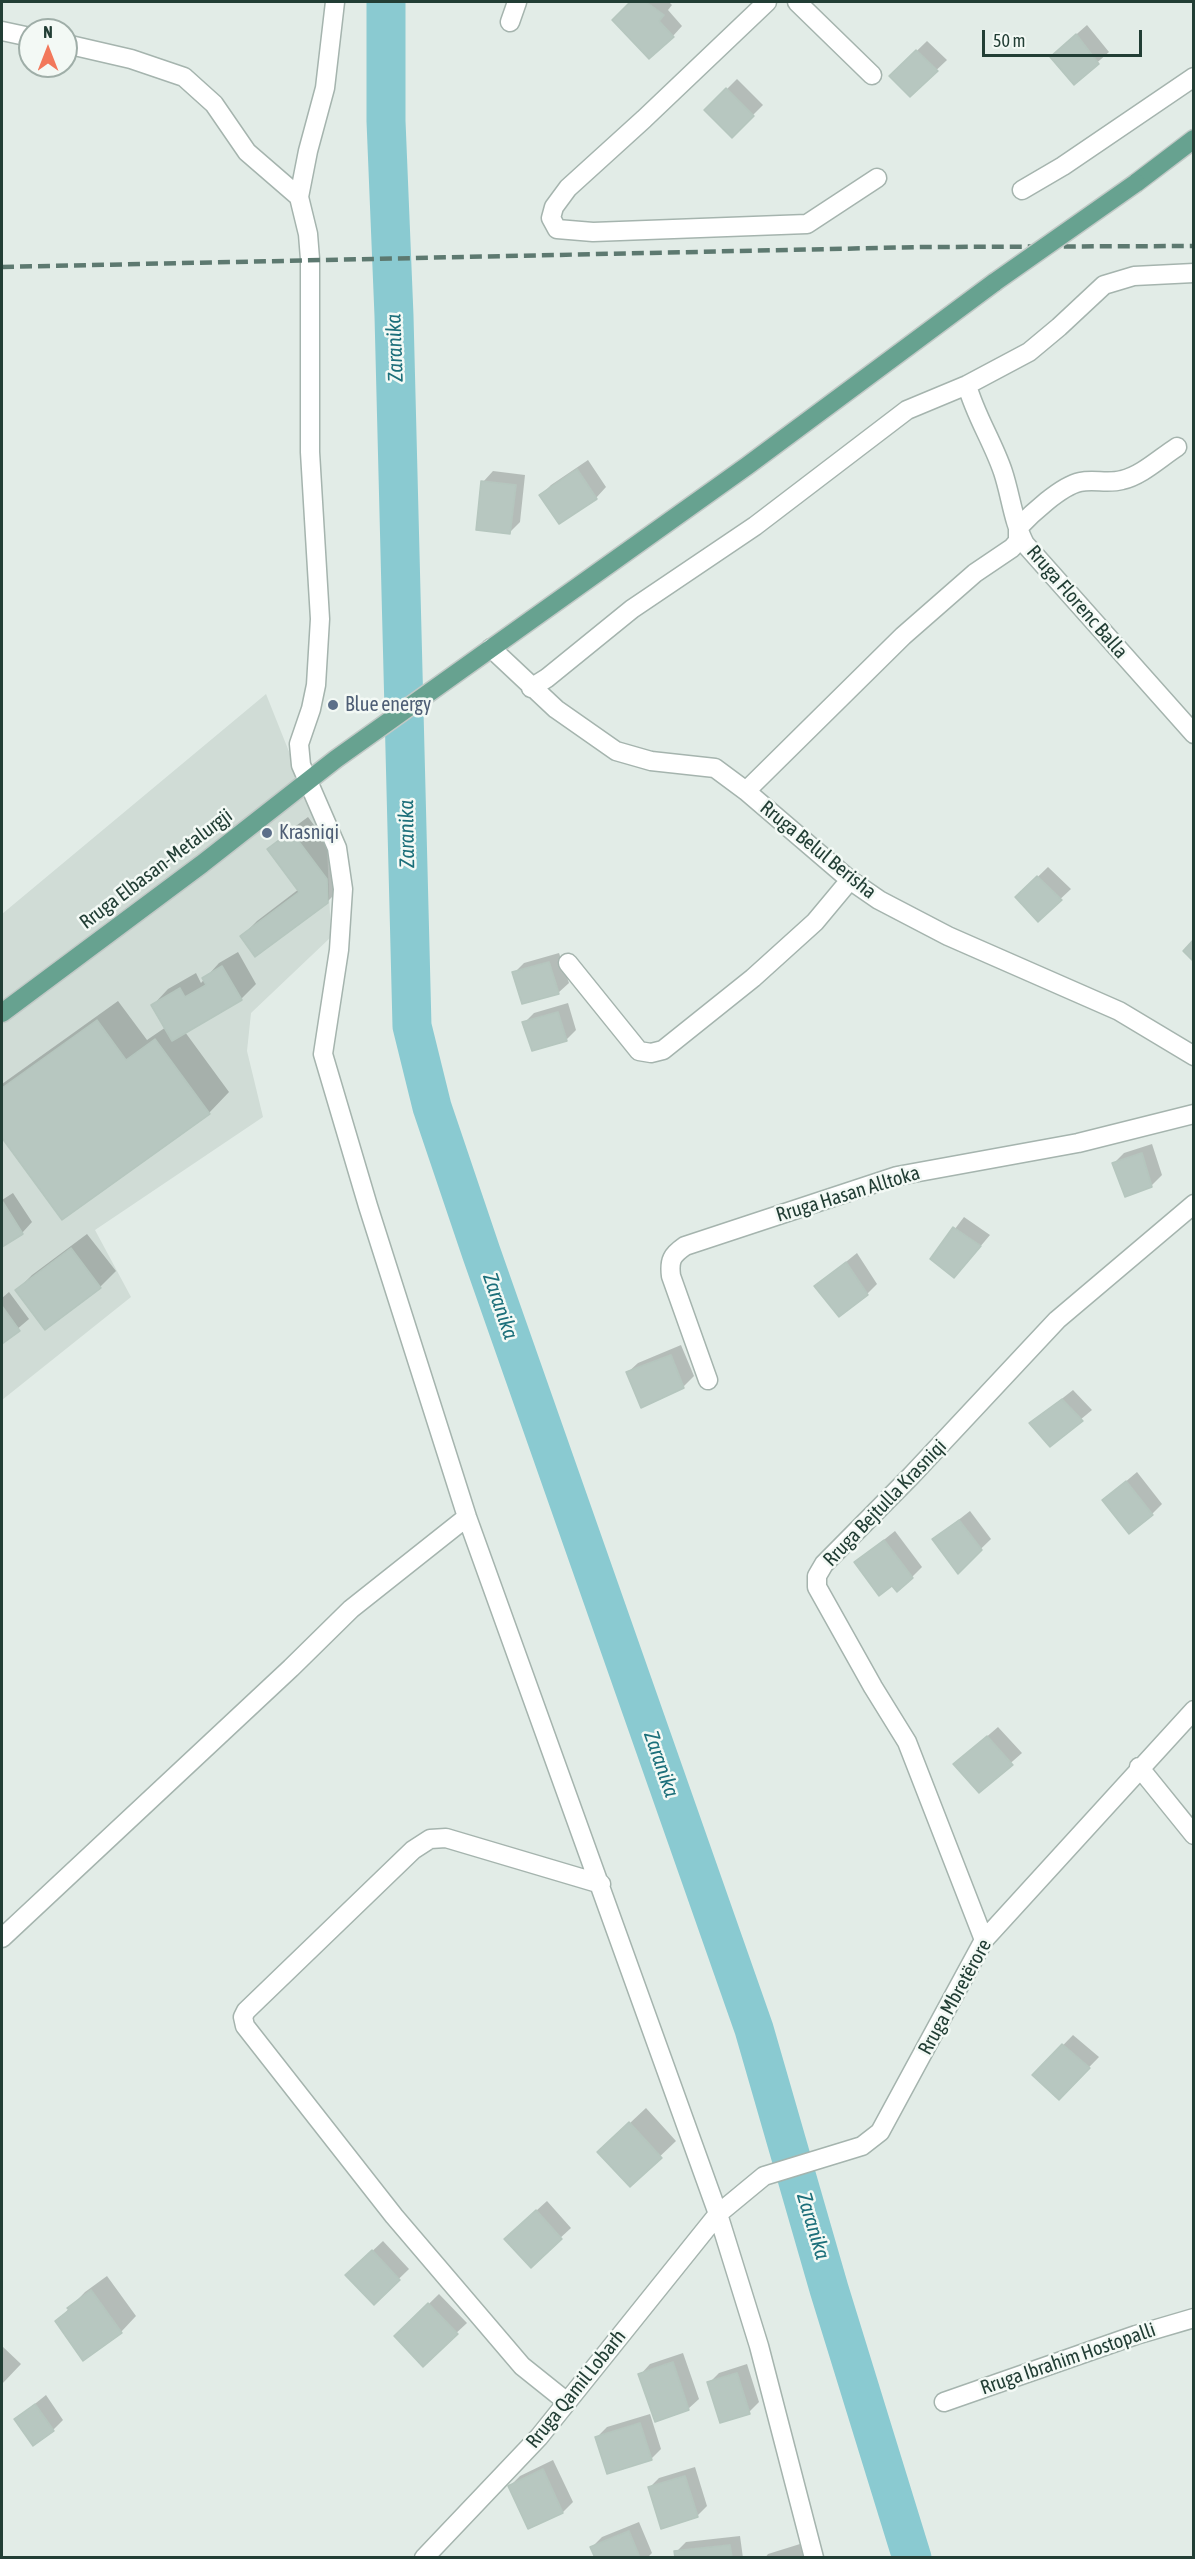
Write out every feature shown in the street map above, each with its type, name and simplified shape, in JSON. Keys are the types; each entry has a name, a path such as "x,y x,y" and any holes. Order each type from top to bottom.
{"main road":[{"path":"491,648 747,466 994,282 1136,183 1194,139"},
{"name":"Rruga Elbasan-Metalurgji","path":"2,1013 202,864 336,759 491,648"}],"street":[{"path":"335,2 325,88 308,151 299,197 308,234 310,259 310,452 320,619 316,685 311,709 299,744 301,765 337,848 343,889 339,950 323,1054 368,1206 467,1517 718,2214 759,2346 814,2558"},
{"path":"510,22 517,2"},
{"path":"767,2 568,188 554,207 551,218 557,229 593,232 807,225 877,178"},
{"path":"797,2 872,75"},
{"path":"2,31 18,34"},
{"path":"78,47 130,59 184,77 214,104 247,152 299,197"},
{"path":"1022,190 1063,166 1194,77"},
{"path":"531,688 547,678 632,609 755,526 907,410 967,385 1029,352 1104,285 1134,276 1194,273"},
{"name":"Rruga Florenc Balla","path":"967,385 971,401 1003,471 1018,528 1025,544 1194,734"},
{"path":"746,792 903,636 968,579 1012,548 1018,540 1018,528 1070,486 1081,482 1121,480 1177,447"},
{"name":"Rruga Belul Berisha","path":"491,648 556,709 616,752 651,761 715,768 850,880 879,900 948,936 1119,1011 1194,1056"},
{"path":"568,963 639,1051 651,1053 663,1050 771,962 815,922 850,880"},
{"name":"Rruga Hasan Alltoka","path":"708,1380 671,1276 669,1262 673,1254 686,1246 897,1176 1078,1143 1194,1114"},
{"name":"Rruga Bejtulla Krasniqi","path":"984,1940 907,1742 817,1587 817,1576 824,1564 911,1476 1057,1320 1194,1203"},
{"path":"2,1938 351,1609 467,1517"},
{"name":"Rruga Mbretërore","path":"718,2214 764,2176 840,2155 862,2146 880,2132 984,1940 1139,1767 1194,1710"},
{"path":"1139,1767 1194,1835"},
{"path":"567,2402 522,2366 394,2216 246,2026 243,2017 246,2011 413,1850 430,1839 446,1838 601,1884"},
{"name":"Rruga Qamil Lobarh","path":"424,2558 539,2437 718,2214"},
{"name":"Rruga Ibrahim Hostopalli","path":"944,2402 1136,2335 1194,2318"}],"shaded area":[{"path":"266,694 327,847 331,937 251,1013 247,1051 263,1117 95,1230 131,1297 2,1400 2,914"}],"building":[{"path":"630,2 646,2 664,15 659,21 674,37 649,59 612,20"},
{"path":"1076,34 1099,64 1074,85 1050,57"},
{"path":"916,50 938,71 910,97 889,76"},
{"path":"726,88 754,116 732,138 704,110"},
{"path":"577,469 597,499 559,524 539,495"},
{"path":"481,481 516,485 510,534 476,530"},
{"path":"291,831 327,879 328,903 255,957 240,936 299,892 267,849"},
{"path":"1037,876 1062,900 1038,922 1015,897"},
{"path":"1194,939 1194,962 1183,951"},
{"path":"549,962 559,994 522,1004 512,972"},
{"path":"222,966 242,1000 172,1041 151,1005 180,988 185,997 206,985 202,978"},
{"path":"558,1012 567,1041 532,1051 522,1022"},
{"path":"97,1020 126,1060 155,1039 210,1114 62,1220 2,1138 2,1088"},
{"path":"1142,1153 1152,1187 1125,1197 1112,1163"},
{"path":"2,1203 23,1234 2,1247"},
{"path":"953,1227 981,1246 954,1278 930,1259"},
{"path":"71,1248 101,1288 45,1330 15,1290"},
{"path":"846,1262 868,1295 839,1317 814,1286"},
{"path":"2,1306 20,1331 2,1344"},
{"path":"671,1355 684,1388 641,1408 626,1372"},
{"path":"1062,1399 1083,1421 1050,1447 1029,1423"},
{"path":"1126,1481 1153,1515 1129,1534 1102,1500"},
{"path":"959,1520 982,1550 958,1574 932,1539"},
{"path":"884,1540 913,1578 897,1592 892,1586 879,1596 854,1562"},
{"path":"987,1736 1013,1765 979,1793 953,1764"},
{"path":"1062,2044 1090,2068 1059,2100 1032,2075"},
{"path":"629,2122 662,2158 630,2187 597,2152"},
{"path":"536,2210 562,2239 531,2268 504,2239"},
{"path":"372,2250 400,2280 374,2305 345,2275"},
{"path":"91,2290 122,2333 83,2361 55,2321 69,2310 67,2308"},
{"path":"428,2303 458,2334 423,2367 394,2336"},
{"path":"673,2362 689,2410 655,2422 638,2374"},
{"path":"737,2373 750,2414 720,2423 707,2382"},
{"path":"35,2404 54,2431 33,2446 14,2419"},
{"path":"640,2423 652,2460 607,2474 595,2437"},
{"path":"543,2469 563,2513 528,2529 508,2486"},
{"path":"685,2476 698,2517 661,2529 648,2487"},
{"path":"629,2531 640,2558 595,2558 590,2547"},
{"path":"730,2545 732,2558 675,2558 674,2551"}],"waterway":[{"name":"Zaranika","path":"386,2 386,121 394,316 412,1026 432,1107 481,1252 754,2029 829,2289 912,2558"}],"railway":[{"path":"2,267 923,247 1194,246"}],"place":[{"name":"Blue energy","path":"333,705"},
{"name":"Krasniqi","path":"267,833"}]}
